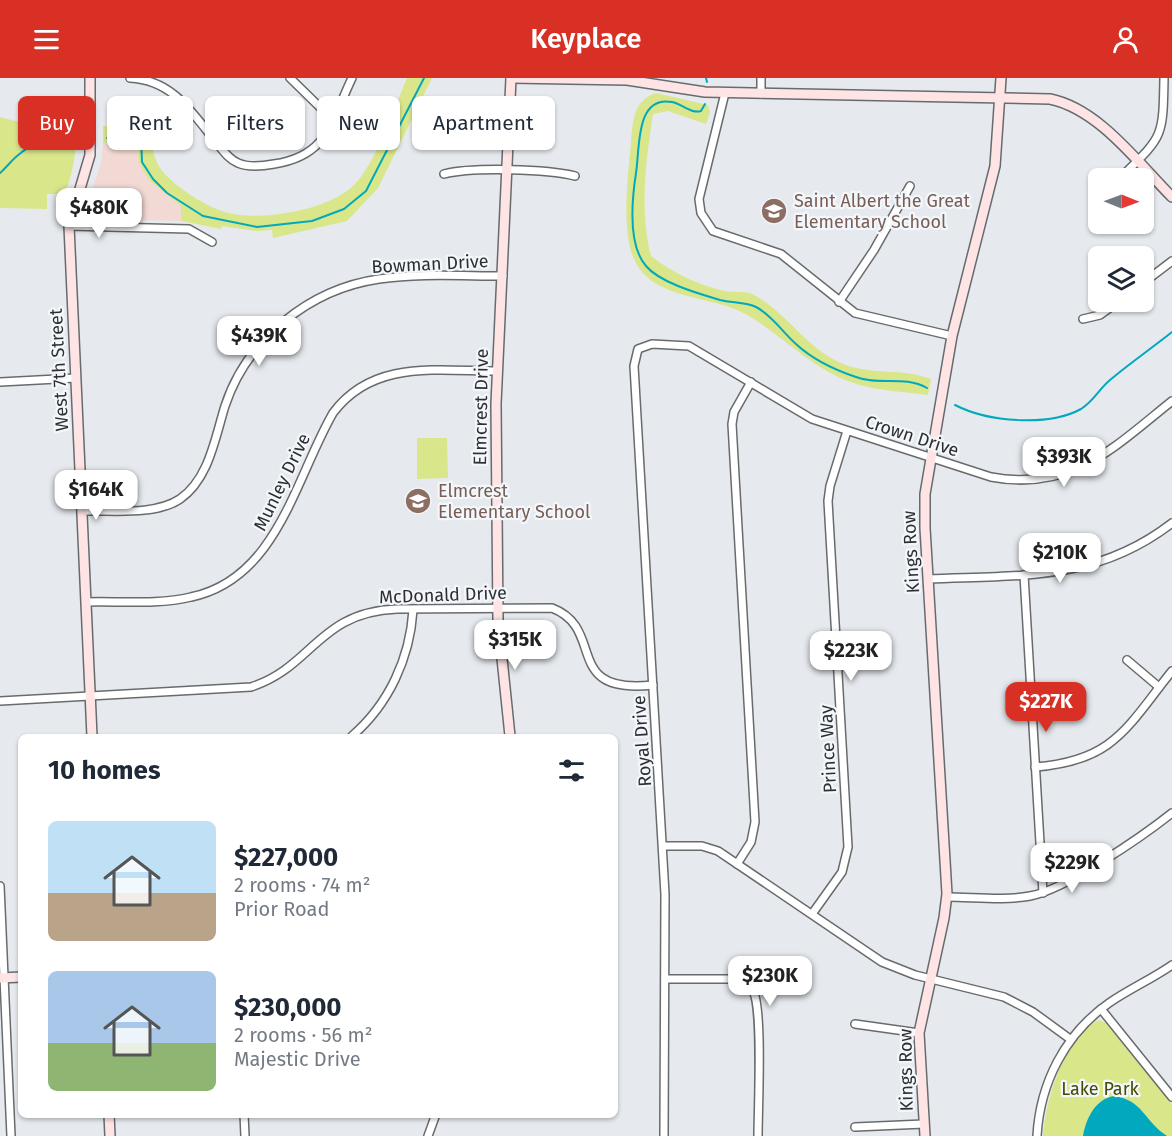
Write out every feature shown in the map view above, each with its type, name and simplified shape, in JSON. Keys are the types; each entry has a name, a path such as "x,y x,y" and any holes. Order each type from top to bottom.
{"main road":[{"name":"West 7th Street","path":"90,78 90,154 69,226 92,734"},
{"path":"511,78 627,80 685,90 725,93 1050,99 1074,106 1095,120 1172,197"},
{"name":"Elmcrest Drive","path":"510,734 500,658 498,608 498,371 511,78"},
{"name":"Kings Row","path":"925,1136 920,1033 947,897 924,507 952,336 995,166 1001,78"},
{"path":"2,978 18,977"},
{"path":"109,1118 110,1136"}],"street":[{"path":"130,78 153,81 168,88 184,103 228,156 244,165 267,166 304,157 317,145"},
{"path":"290,78 317,104"},
{"path":"343,96 352,78"},
{"path":"761,78 761,94"},
{"path":"1130,168 1156,142 1162,128 1164,78"},
{"path":"725,93 700,193 700,206 704,219 720,235 781,254 839,302 865,317 952,336"},
{"path":"444,174 461,171 508,171 575,176"},
{"path":"839,302 874,250 910,186"},
{"path":"69,226 189,229 212,242"},
{"path":"1154,275 1172,261"},
{"name":"Bowman Drive","path":"82,511 165,506 189,493 204,469 227,398 240,372 268,336 293,314 312,303 342,289 381,279 503,276"},
{"path":"1083,319 1104,312"},
{"name":"Crown Drive","path":"640,347 663,343 689,346 812,419 1008,480 1056,477 1079,469 1102,457 1172,401"},
{"name":"Royal Drive","path":"640,347 635,356 634,366 663,846 664,1136"},
{"name":"Munley Drive","path":"86,602 188,598 220,587 239,575 269,542 333,413 345,398 369,381 403,372 498,371"},
{"path":"0,382 76,378"},
{"path":"737,864 751,842 755,822 732,424 734,412 751,382"},
{"name":"Prince Way","path":"812,914 842,872 848,847 828,510 830,486 847,431"},
{"path":"928,579 1060,572 1101,563 1139,546 1172,523"},
{"path":"1024,574 1043,893"},
{"name":"McDonald Drive","path":"0,701 251,687 276,677 326,633 348,620 371,611 413,609 546,608 558,610 575,627 591,664 602,679 618,687 653,686"},
{"path":"354,734 378,708 395,681 408,646 413,609"},
{"path":"1127,660 1159,687"},
{"path":"1035,767 1076,762 1102,750 1122,732 1172,671"},
{"path":"947,897 1013,898 1043,893 1069,881 1172,813"},
{"path":"663,846 702,846 718,851 882,962 930,979 984,991 1015,1001 1070,1039"},
{"path":"0,886 2,978 11,1136"},
{"path":"1037,1136 1041,1101 1047,1083 1070,1039 1101,1009 1172,965"},
{"path":"665,979 734,979 745,982 753,990 758,1013 758,1136"},
{"path":"1101,1009 1172,1097"},
{"path":"855,1023 920,1033"},
{"path":"244,1118 245,1136"},
{"path":"428,1136 435,1118"},
{"path":"855,1127 924,1124"}],"shaded area":[{"path":"107,142 107,150 137,150 139,163 149,180 181,206 181,221 86,219 84,214 101,163 103,143"}],"green space":[{"path":"407,78 432,78 423,96 412,96 412,119 400,143 400,96"},
{"path":"656,93 708,105 710,112 706,124 668,111 653,114 646,167 645,203 647,239 651,256 668,268 696,282 725,291 753,294 779,313 821,351 846,365 931,379 928,395 877,389 844,380 816,364 749,316 735,309 670,290 655,283 643,273 630,248 626,207 628,179 634,118 641,103"},
{"path":"0,117 18,121 18,150 75,150 71,176 65,194 47,194 47,209 0,208"},
{"path":"103,126 107,126 107,143 103,143"},
{"path":"138,150 153,150 162,171 196,199 219,210 251,216 290,212 327,202 354,185 377,150 397,150 378,188 347,221 273,238 272,230 256,231 222,226 221,229 181,221 181,206 149,180 139,163"},
{"path":"417,438 447,438 448,478 417,479"},
{"name":"Lake Park","path":"1099,1020 1106,1023 1172,1104 1172,1136 1043,1136 1052,1088 1066,1054 1087,1028"}],"water":[{"path":"1114,1096 1124,1098 1137,1106 1167,1136 1083,1136 1092,1111 1102,1101"}],"waterway":[{"path":"142,150 142,162 153,179 167,193 203,216 257,227 312,221 344,209 366,191 424,78"},
{"path":"706,78 707,82"},
{"path":"705,104 701,111 697,112 672,102 660,102 651,107 645,115 639,138 632,221 636,246 646,266 661,278 681,287 720,300 756,307 802,349 840,371 865,380 909,382 927,388"},
{"path":"0,173 25,150"},
{"path":"955,405 984,415 1018,420 1067,415 1086,406 1110,380 1172,332"}],"place":[{"name":"Saint Albert the Great Elementary School","path":"774,211"},
{"name":"Elmcrest Elementary School","path":"418,501"}]}
